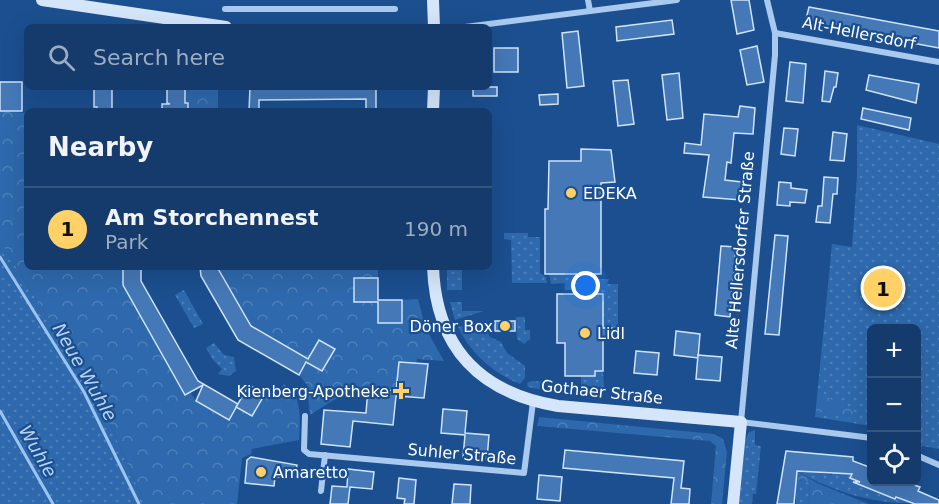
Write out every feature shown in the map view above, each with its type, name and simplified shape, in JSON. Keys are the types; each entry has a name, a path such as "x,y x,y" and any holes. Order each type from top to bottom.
{"street":[{"path":"42,0 160,22 186,24"},
{"path":"433,0 434,24"},
{"path":"588,0 590,11"},
{"path":"488,24 677,0"},
{"name":"Alte Hellersdorfer Straße","path":"733,504 775,55 775,33 767,0"},
{"path":"225,9 395,9"},
{"name":"Alt-Hellersdorf","path":"775,33 939,62"},
{"path":"434,90 434,108"},
{"name":"Gothaer Straße","path":"433,270 439,312 444,328 462,356 503,391 533,402 741,422"},
{"name":"Suhler Straße","path":"305,416 304,450 325,455 525,473 533,402"},
{"path":"741,422 867,437"},
{"path":"321,491 325,455"},
{"path":"921,457 939,465"}],"green space":[{"path":"185,90 218,90 218,108 188,108 188,103 185,103"},
{"path":"0,111 24,113 24,270 123,270 123,287 128,287 130,298 185,395 190,392 196,401 228,420 236,407 252,416 265,394 280,390 284,384 297,401 300,424 299,440 252,449 251,454 242,458 237,504 145,504 100,401 0,241"},
{"path":"857,125 939,144 939,449 922,446 921,450 921,324 867,324 867,425 815,417 832,244 852,247 857,175"},
{"path":"504,233 528,233 528,237 540,237 540,273 546,277 547,283 512,283 511,240 504,239"},
{"path":"0,241 100,401 145,504 0,504"},
{"path":"215,270 378,270 378,278 354,278 354,302 378,302 378,323 401,323 402,300 418,299 426,329 444,361 417,359 416,363 399,362 396,391 350,392 310,415 307,385 299,375 306,362 322,371 335,349 319,340 308,359 254,332"},
{"path":"447,270 462,270 462,290 447,290"},
{"path":"549,274 581,274 581,279 609,279 607,284 618,284 618,328 603,328 603,294 579,294 578,290 565,290 565,283 551,284"},
{"path":"184,290 203,324 194,328 175,295"},
{"path":"450,302 462,302 462,311 484,311 455,320"},
{"path":"516,317 525,317 525,330 530,330 530,339 524,344 517,339"},
{"path":"482,322 490,337 501,342 507,353 525,366 525,378 520,384 510,380 484,362 469,346 458,327"},
{"path":"214,343 224,355 234,357 236,371 229,376 218,374 222,369 206,348"},
{"path":"595,371 603,371 604,388 581,385 581,376 595,376"},
{"path":"532,381 556,382 568,395 528,387 527,383"},
{"path":"580,387 603,392 600,397 580,395"},
{"path":"818,392 860,415 860,418 857,422 839,413 816,412"},
{"path":"539,417 714,434 723,439 727,452 722,504 711,504 716,446 710,441 537,426"},
{"path":"755,430 755,445 761,446 756,494 753,494 752,504 739,504 745,441 749,432"},
{"path":"793,469 832,475 833,472 852,474 851,478 867,486 913,503 866,498 821,483"},
{"path":"793,469 819,484 869,504 809,504 810,483 792,478"},
{"path":"796,479 810,483 809,504 796,504"}],"building":[{"path":"731,0 749,0 754,30 737,34"},
{"path":"809,7 939,31 939,48 805,23"},
{"path":"672,20 674,34 617,41 616,27"},
{"path":"578,31 584,86 567,88 562,33"},
{"path":"757,46 764,82 747,85 740,50"},
{"path":"494,48 518,48 518,72 494,72"},
{"path":"790,62 806,64 803,103 786,101"},
{"path":"825,71 838,73 830,102 822,101"},
{"path":"679,73 683,118 667,120 662,75"},
{"path":"869,75 919,84 916,103 866,90"},
{"path":"628,80 634,124 618,126 613,81"},
{"path":"0,82 22,82 22,111 0,111"},
{"path":"492,87 497,87 497,96 473,96 473,90 492,90"},
{"path":"94,90 112,90 112,108 94,107"},
{"path":"167,90 185,90 185,103 188,103 188,108 162,108 162,104 170,104 167,103"},
{"path":"250,90 376,90 376,108 366,108 366,99 259,100 259,108 249,108"},
{"path":"558,94 558,104 540,105 539,95"},
{"path":"740,106 755,108 753,134 734,133 731,163 727,162 725,180 742,182 741,200 703,197 709,155 684,153 685,143 701,145 704,114 738,117"},
{"path":"863,108 911,118 909,130 861,119"},
{"path":"784,128 798,129 795,156 781,154"},
{"path":"833,132 847,134 844,161 830,160"},
{"path":"581,149 611,150 615,182 601,183 601,274 545,274 545,209 548,209 549,161 581,161"},
{"path":"824,177 838,178 837,194 833,194 830,223 816,222 818,206 822,206"},
{"path":"779,182 791,183 791,188 807,190 805,203 790,202 790,206 777,205"},
{"path":"775,235 788,236 779,335 765,334"},
{"path":"721,246 736,247 730,317 715,315"},
{"path":"123,270 141,270 141,281 198,381 238,404 229,420 196,401 203,385 185,395 123,285"},
{"path":"200,270 219,270 251,326 308,359 319,340 335,349 322,371 306,362 299,375 238,340 201,276"},
{"path":"354,278 378,278 378,300 402,300 402,323 378,323 378,302 354,302"},
{"name":"Lidl","path":"557,294 603,294 603,328 612,328 612,337 603,337 603,371 595,371 595,376 565,376 565,343 557,343"},
{"name":"Döner Box","path":"495,321 515,321 515,331 495,331"},
{"path":"676,331 700,334 698,358 674,355"},
{"path":"636,351 659,353 657,375 634,373"},
{"path":"698,355 722,357 720,381 696,379"},
{"path":"399,362 428,364 424,398 396,396 393,425 353,421 350,447 321,444 324,410 366,413 368,388 396,391"},
{"path":"249,385 265,394 252,416 236,407"},
{"path":"443,409 467,411 465,433 489,435 487,459 463,457 465,435 441,433"},
{"path":"565,450 684,461 681,488 690,489 689,504 671,504 674,478 563,468"},
{"path":"786,451 853,457 853,461 867,466 867,486 917,486 920,487 918,491 939,500 939,504 915,504 896,497 895,499 853,482 860,482 850,478 852,474 797,471 794,504 777,504"},
{"name":"Amaretto","path":"251,457 297,465 295,478 275,477 274,486 245,483 247,460"},
{"path":"348,469 374,472 372,489 350,487 348,504 330,504 332,486 347,487"},
{"path":"539,475 562,477 560,501 537,499"},
{"path":"399,478 416,480 414,504 404,504 405,499 397,498"},
{"path":"454,484 471,485 470,504 452,504"}],"waterway":[{"name":"Neue Wuhle","path":"0,257 84,392 139,504"},
{"name":"Wuhle","path":"0,411 53,504"}],"place":[{"name":"EDEKA","path":"571,193"},
{"name":"Am Storchennest","path":"883,288"},
{"name":"Döner Box","path":"505,326"},
{"name":"Lidl","path":"585,333"},
{"name":"Kienberg-Apotheke","path":"401,391"},
{"name":"Amaretto","path":"261,472"}]}
